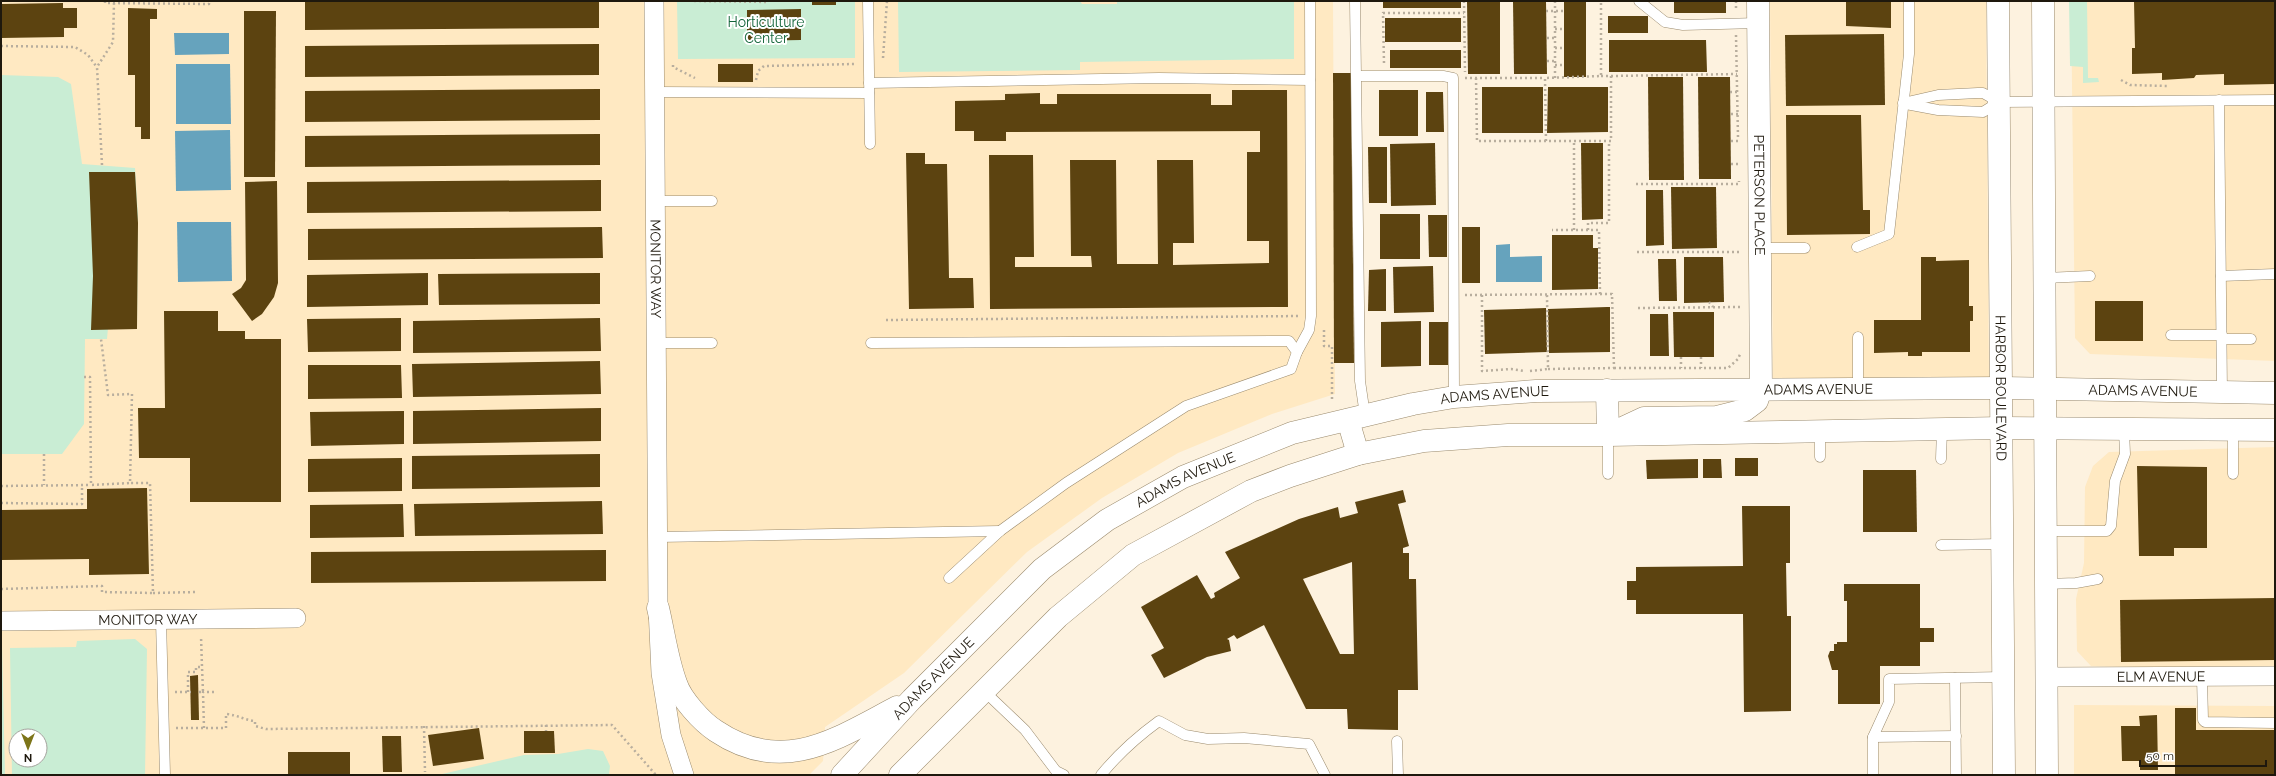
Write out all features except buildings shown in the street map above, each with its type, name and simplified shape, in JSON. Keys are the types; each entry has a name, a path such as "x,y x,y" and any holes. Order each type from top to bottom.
{"main road":[{"name":"PETERSON PLACE","path":"1758,1 1746,249 1761,389"},
{"name":"HARBOR BOULEVARD","path":"1998,1 2004,775"},
{"path":"2043,1 2047,775"},
{"name":"ADAMS AVENUE","path":"842,775 912,699 1042,569 1107,520 1183,477 1292,433 1413,404 1454,397 1536,391 2046,388 2275,393"},
{"path":"1608,435 1644,418 1717,417 1745,410 1757,401 1761,389"},
{"path":"1607,390 1608,435"},
{"path":"1356,418 1358,454"},
{"path":"900,775 983,690 1058,617 1133,555 1251,491 1290,476 1358,454 1432,440 1508,435 1820,432 2002,428 2275,430"},
{"path":"658,608 676,684 691,707 707,725 731,742 778,753 797,752 832,741 912,699"}],"street":[{"name":"MONITOR WAY","path":"654,1 658,608 661,673 671,735 684,775"},
{"name":"MONITOR WAY","path":"1,621 296,618"},
{"name":"ELM AVENUE","path":"2047,677 2275,676"}],"lane":[{"path":"868,1 870,144"},
{"path":"949,578 1000,531 1066,484 1186,406 1291,369 1297,352 1309,330 1311,316 1310,1"},
{"path":"1355,1 1360,381 1356,418"},
{"path":"1639,1 1665,22 1683,24 1758,23"},
{"path":"1857,247 1888,234 1909,54 1910,1"},
{"path":"1357,76 1443,76 1453,78 1454,397"},
{"path":"655,92 869,88 1159,78 1310,80"},
{"path":"1903,104 1938,95 1978,94 1983,94 1999,102 2275,100"},
{"path":"2219,100 2222,392"},
{"path":"1903,104 1938,110 1984,112 1999,102"},
{"path":"655,201 712,201"},
{"path":"1746,249 1805,248"},
{"path":"2221,276 2275,274"},
{"path":"2045,278 2090,276"},
{"path":"2171,335 2251,339"},
{"path":"1858,337 1858,388"},
{"path":"871,343 1289,341 1297,352"},
{"path":"656,343 712,343"},
{"path":"1941,459 1942,429"},
{"path":"2045,531 2107,532 2111,526 2115,481 2125,454 2124,430"},
{"path":"2233,430 2233,474"},
{"path":"1820,432 1820,457"},
{"path":"1608,435 1608,474"},
{"path":"658,537 1000,531"},
{"path":"1941,545 2002,544"},
{"path":"2046,584 2076,583 2098,579"},
{"path":"161,620 165,775"},
{"path":"2202,676 2202,720 2205,722 2275,724"},
{"path":"1873,775 1873,737 1889,702 1889,679 2003,677"},
{"path":"1956,678 1956,775"},
{"path":"983,690 1025,730 1056,771 1064,775"},
{"path":"1101,775 1114,759 1138,736 1159,721 1185,735 1208,739 1244,738 1309,744 1325,775"},
{"path":"1873,737 1956,736"},
{"path":"1397,741 1398,775"}],"path":[{"path":"105,1 105,3 209,4 209,1"},
{"path":"694,1 769,2"},
{"path":"882,60 885,55 887,1"},
{"path":"1464,1 1465,78 1555,78 1737,74"},
{"path":"1555,1 1555,78"},
{"path":"1601,1 1601,76"},
{"path":"1736,1 1738,149"},
{"path":"97,67 113,42 114,3"},
{"path":"1546,11 1564,11"},
{"path":"1384,76 1383,13 1464,12"},
{"path":"1555,29 1564,29"},
{"path":"1547,38 1555,38"},
{"path":"1,46 75,47 88,55 97,67 102,165"},
{"path":"1555,48 1564,48"},
{"path":"673,59 673,67 700,80"},
{"path":"1547,60 1555,60"},
{"path":"754,84 758,71 764,66 854,64"},
{"path":"1555,65 1564,65"},
{"path":"1588,230 1588,224 1609,224 1611,76"},
{"path":"1476,78 1477,141 1609,141"},
{"path":"1545,78 1546,141"},
{"path":"1730,92 1743,92"},
{"path":"1477,110 1482,110"},
{"path":"1731,114 1743,114"},
{"path":"1574,141 1574,230"},
{"path":"1731,141 1744,141"},
{"path":"1738,156 1738,171"},
{"path":"1731,164 1744,164"},
{"path":"1738,177 1739,191"},
{"path":"1636,184 1739,184"},
{"path":"1552,230 1599,230 1600,294"},
{"path":"1562,230 1562,236"},
{"path":"1578,230 1578,236"},
{"path":"1637,252 1746,249"},
{"path":"1740,258 1746,249"},
{"path":"1453,294 1612,294 1614,368"},
{"path":"1482,295 1482,371 1614,368 1728,368 1738,359 1741,353 1740,345"},
{"path":"1547,295 1548,369"},
{"path":"1740,300 1740,314"},
{"path":"1709,302 1713,307"},
{"path":"1690,303 1694,307"},
{"path":"1638,308 1740,307"},
{"path":"886,320 1304,316"},
{"path":"1324,323 1324,346 1332,346 1332,399"},
{"path":"101,339 108,395 132,394 130,483"},
{"path":"1681,357 1681,368"},
{"path":"1701,357 1702,368"},
{"path":"84,377 90,378 91,485"},
{"path":"44,454 44,485"},
{"path":"1,486 130,483 150,484 153,592"},
{"path":"1,503 82,504 82,485"},
{"path":"1,589 102,586 102,592 196,592"},
{"path":"201,634 204,728"},
{"path":"175,692 190,692 188,672 196,672 196,667 202,667"},
{"path":"199,692 217,692"},
{"path":"176,728 226,728 226,714 239,715 247,720 255,721 255,726 266,729 612,724 656,775"},
{"path":"546,725 546,731"},
{"path":"424,726 425,772"}],"shaded area":[{"path":"1,1 1333,1 1335,394 1272,414 1178,453 1102,498 1027,552 904,673 825,727 823,761 809,775 1,775"},
{"path":"1770,1 1986,1 1989,379 1773,380"},
{"path":"2071,1 2275,1 2275,361 2090,354 2075,338"},
{"path":"2275,447 2275,670 2091,666 2077,651 2076,599 2084,563 2085,487 2093,466 2109,452"},
{"path":"2074,705 2275,706 2275,775 2074,775"}],"green space":[{"name":"Horticulture Center","path":"677,1 855,1 855,58 678,59"},
{"path":"898,1 1080,1 1082,4 1117,4 1117,1 1294,1 1294,59 1080,62 1080,70 899,72"},
{"path":"2069,1 2087,1 2088,78 2098,78 2099,82 2083,83 2083,67 2070,66"},
{"path":"1,75 58,77 71,84 82,164 135,168 138,216 137,329 108,328 107,339 85,339 84,424 62,454 1,454"},
{"path":"135,639 147,649 145,775 12,775 12,768 48,768 48,728 11,728 10,648 76,647 77,641"},
{"path":"2,644 5,775 1,775"},
{"path":"588,749 603,751 610,766 609,775 438,775 524,755 558,754"}],"water":[{"path":"174,33 229,33 229,54 175,55"},
{"path":"176,64 230,64 231,124 176,124"},
{"path":"230,130 231,190 176,191 175,131"},
{"path":"177,222 231,222 232,281 178,282"},
{"path":"1510,244 1510,257 1542,256 1542,282 1496,282 1496,245"}]}
